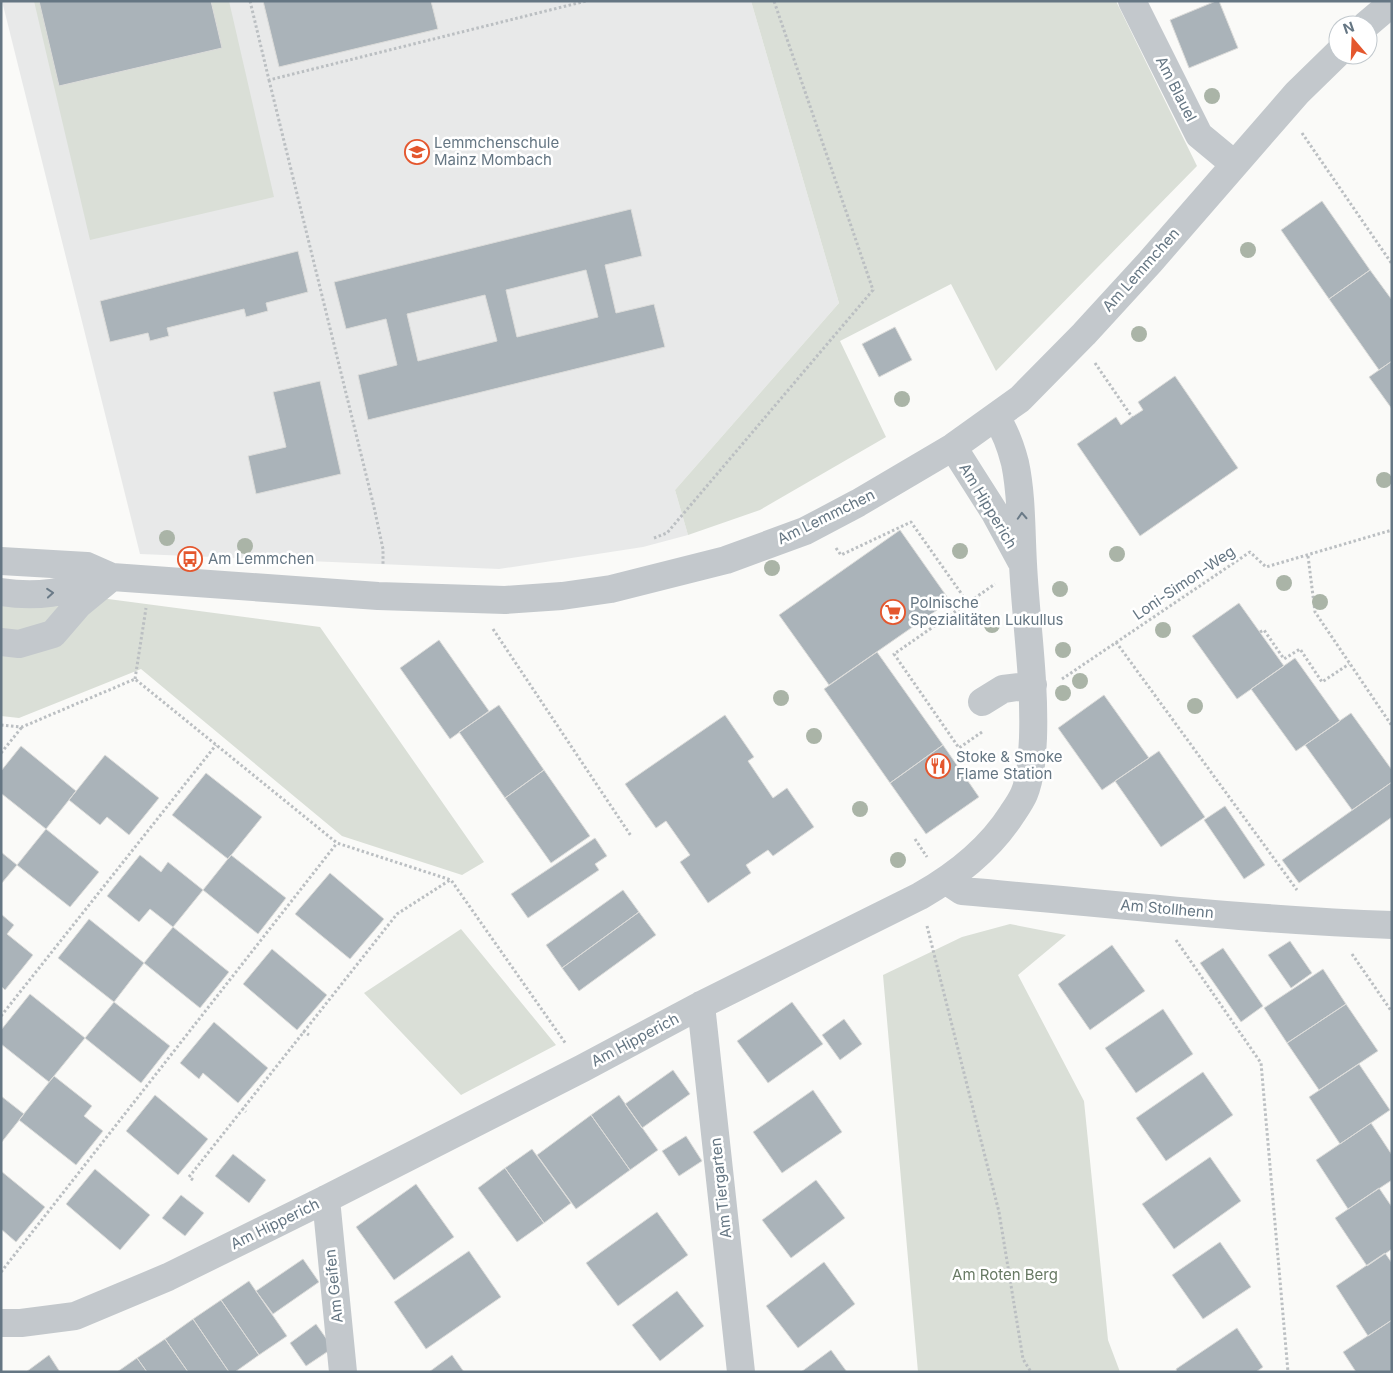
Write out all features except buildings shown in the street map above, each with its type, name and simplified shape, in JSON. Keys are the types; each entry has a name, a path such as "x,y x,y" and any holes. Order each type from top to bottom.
{"street":[{"name":"Am Blauel","path":"1132,1 1199,135 1234,164"},
{"name":"Am Lemmchen","path":"1,561 87,566 112,577 378,596 505,600 562,596 611,589 661,578 726,560 805,530 893,483 953,447 1020,399 1084,334 1150,262 1297,93 1328,63"},
{"name":"Am Hipperich","path":"1,1323 22,1323 75,1316 168,1276 326,1200 583,1068 701,1004 920,896 947,881 983,851 1003,828 1024,795 1030,774 1032,751 1033,685 1023,564 1022,512 1014,461 1004,430 996,417"},
{"name":"Am Hipperich","path":"953,447 995,513 1023,564"},
{"name":"Am Lemmchen","path":"1,592 22,596 66,591 112,577"},
{"path":"1,642 19,644 53,634 78,605 112,577"},
{"path":"982,702 1003,689 1033,685"},
{"name":"Am Stollhenn","path":"947,881 962,891 1154,909 1392,925"},
{"name":"Am Tiergarten","path":"701,1004 742,1372"},
{"name":"Am Geifen","path":"326,1200 343,1372"}],"path":[{"path":"250,1 374,507 383,550 382,569"},
{"path":"270,80 586,1"},
{"path":"654,538 667,533 873,290 774,1"},
{"path":"1300,129 1392,264"},
{"path":"1095,362 1132,417"},
{"path":"836,548 841,555 911,522 968,603"},
{"name":"Loni-Simon-Weg","path":"1060,680 1250,552 1266,567 1392,530"},
{"path":"1308,556 1315,612 1392,726"},
{"path":"904,669 894,654 1023,564"},
{"path":"135,679 147,601"},
{"path":"490,624 630,836"},
{"path":"1260,632 1264,630 1284,659 1300,649 1322,682 1349,664"},
{"path":"1116,642 1392,1012"},
{"path":"1,753 22,727 135,679"},
{"path":"135,679 337,843 451,880 572,1052"},
{"path":"1,725 22,727"},
{"path":"1,1016 216,744"},
{"path":"915,839 926,856"},
{"path":"1,1272 337,843"},
{"path":"193,1180 188,1177 397,914 451,880"},
{"path":"920,896 999,1212 1023,1359 1031,1372"},
{"path":"1154,909 1261,1063 1288,1372"},
{"path":"303,1031 309,1035"},
{"path":"242,1108 246,1112"}],"shaded area":[{"name":"Lemmchenschule Mainz Mombach","path":"2,1 751,1 839,303 675,490 688,535 643,547 499,569 140,554"}],"green space":[{"path":"34,1 229,1 274,197 90,240"},
{"path":"751,1 1116,1 1197,166 996,371 951,284 840,341 886,437 760,510 688,535 675,490 839,303"},
{"path":"1,593 93,597 320,627 484,862 462,875 342,836 141,669 19,718 1,716"},
{"name":"Am Roten Berg","path":"1010,924 1066,935 1018,975 1084,1101 1108,1340 1120,1372 918,1372 883,975 962,937"},
{"path":"461,929 556,1045 461,1095 364,993"}],"place":[{"name":"Lemmchenschule Mainz Mombach","path":"417,152"},
{"name":"Am Lemmchen","path":"190,559"},
{"name":"Polnische Spezialitäten Lukullus","path":"893,612"},
{"name":"Stoke & Smoke Flame Station","path":"938,766"}]}
